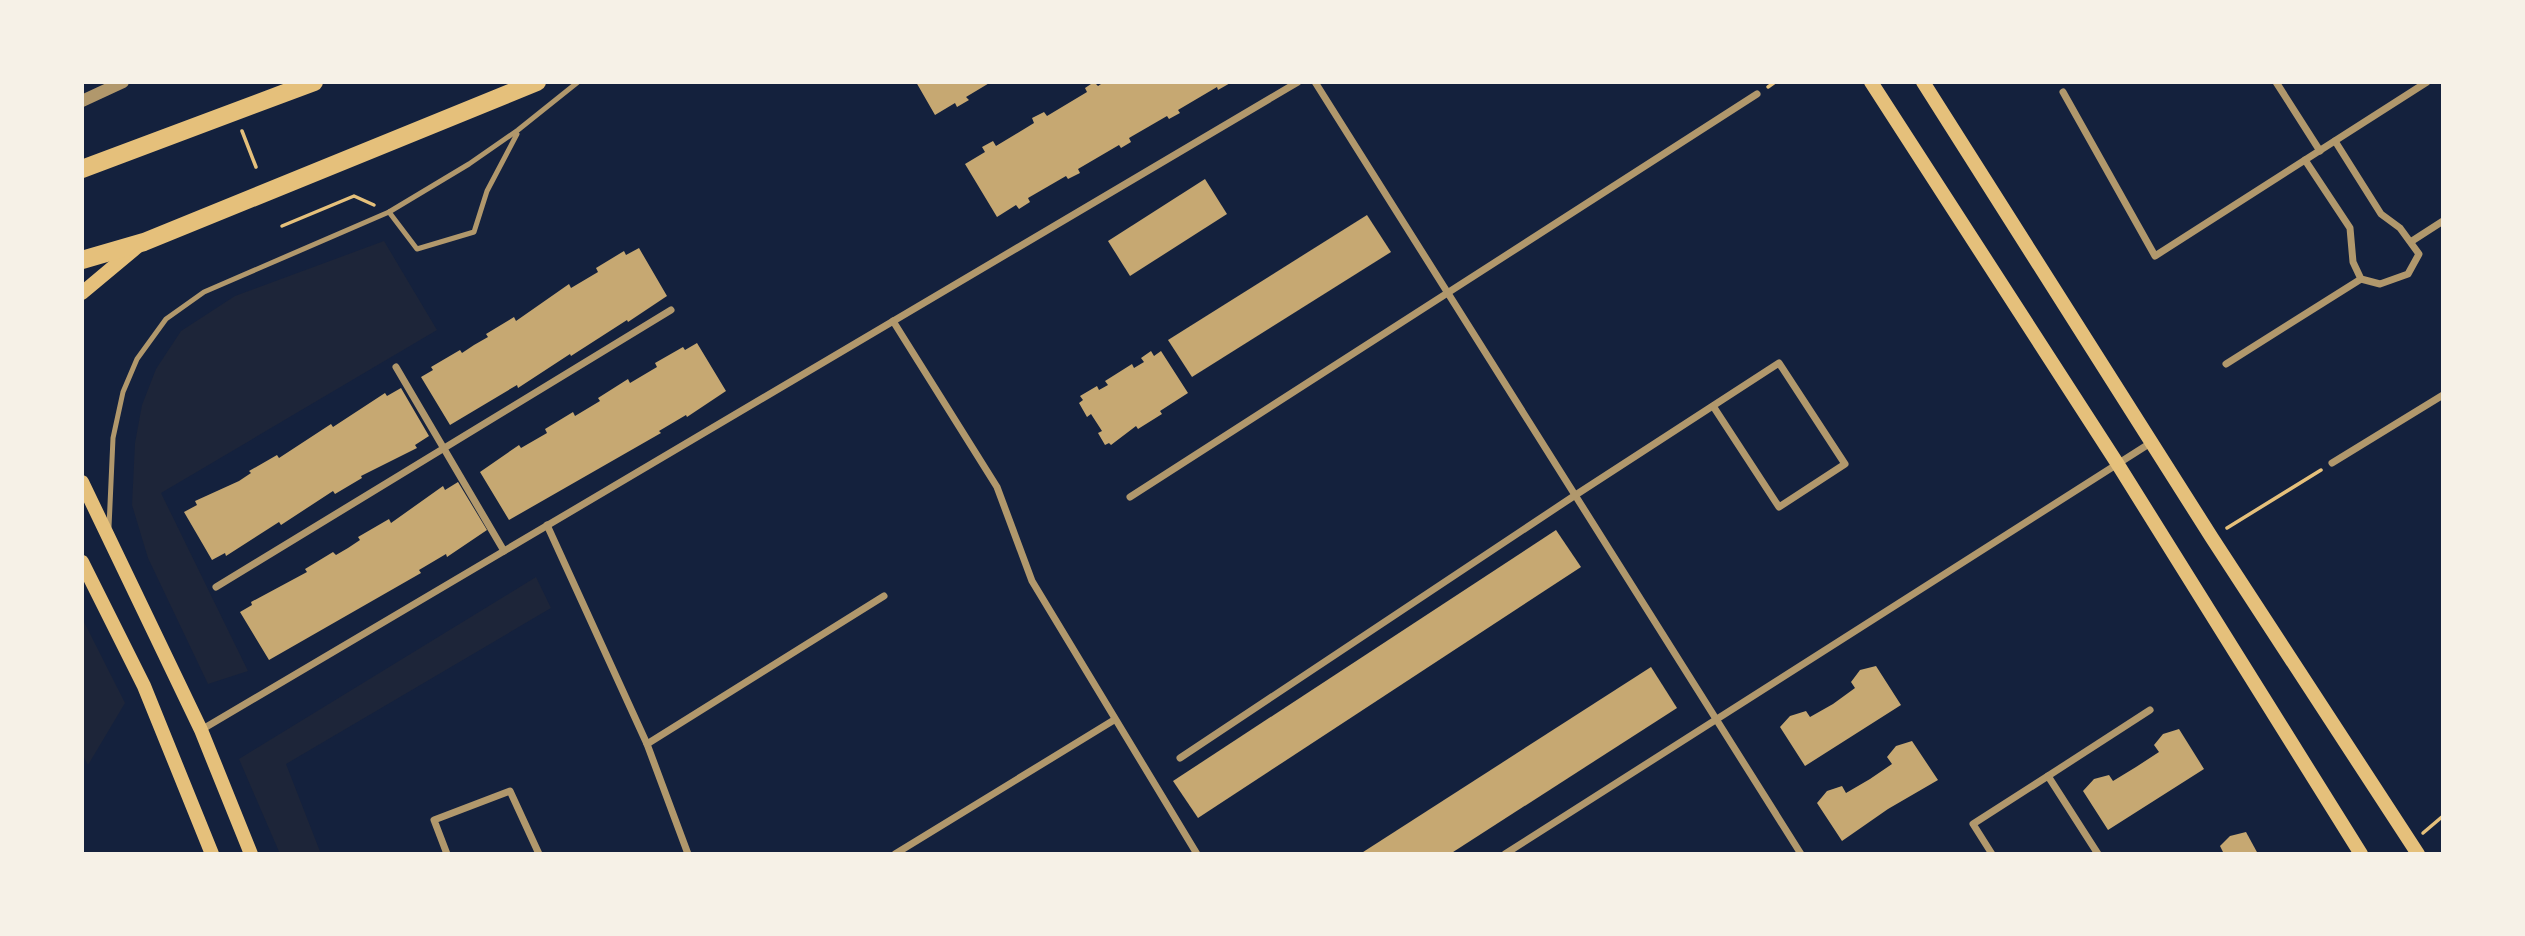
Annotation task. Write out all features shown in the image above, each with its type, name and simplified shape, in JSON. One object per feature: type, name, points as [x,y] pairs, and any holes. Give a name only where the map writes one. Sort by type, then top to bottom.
[{"type":"highway","points":[[82,169],[314,82]]},
{"type":"highway","points":[[82,260],[144,242],[537,82]]},
{"type":"main road","points":[[1871,82],[2117,463],[2361,854]]},
{"type":"main road","points":[[1923,82],[2212,538],[2415,849]]},
{"type":"main road","points":[[82,293],[144,242]]},
{"type":"main road","points":[[82,482],[201,730],[251,854]]},
{"type":"main road","points":[[82,562],[144,686],[212,854]]},
{"type":"street","points":[[82,102],[123,82]]},
{"type":"street","points":[[201,730],[1298,82]]},
{"type":"street","points":[[1315,82],[1801,854]]},
{"type":"street","points":[[2276,82],[2320,151]]},
{"type":"street","points":[[2063,92],[2155,257],[2427,82]]},
{"type":"street","points":[[1130,497],[1757,94]]},
{"type":"street","points":[[2226,364],[2361,279],[2380,284],[2409,274],[2419,254],[2412,241],[2381,214],[2334,141]]},
{"type":"street","points":[[2305,160],[2350,228],[2353,262],[2361,279]]},
{"type":"street","points":[[2412,241],[2443,221]]},
{"type":"street","points":[[216,587],[671,310]]},
{"type":"street","points":[[893,321],[997,487],[1032,581],[1197,854]]},
{"type":"street","points":[[1180,758],[1574,496],[1779,363],[1845,464],[1779,507],[1713,406]]},
{"type":"street","points":[[396,367],[504,551]]},
{"type":"street","points":[[2332,463],[2443,395]]},
{"type":"street","points":[[1505,854],[2153,442]]},
{"type":"street","points":[[547,525],[647,744],[688,854]]},
{"type":"street","points":[[647,744],[884,596]]},
{"type":"street","points":[[1992,854],[1973,824],[2150,710]]},
{"type":"street","points":[[895,854],[1114,720]]},
{"type":"street","points":[[2048,776],[2098,854]]},
{"type":"street","points":[[447,854],[433,820],[510,792],[539,854]]},
{"type":"lane","points":[[108,537],[113,438],[123,392],[138,359],[166,319],[204,292],[388,212],[470,164],[519,130],[578,82]]},
{"type":"lane","points":[[388,212],[417,249],[474,232],[487,191],[519,130]]},
{"type":"path","points":[[242,131],[256,167]]},
{"type":"path","points":[[282,226],[354,196]]},
{"type":"path","points":[[2212,538],[2332,463]]},
{"type":"path","points":[[2415,849],[2443,816]]},
{"type":"shaded area","points":[[384,241],[437,330],[161,493],[248,671],[208,684],[148,558],[132,505],[135,443],[142,405],[156,369],[181,331],[235,296]]},
{"type":"shaded area","points":[[536,577],[551,608],[286,764],[321,854],[280,854],[239,759]]},
{"type":"shaded area","points":[[82,618],[125,703],[88,765],[82,754]]},
{"type":"building","points":[[916,82],[991,82],[966,97],[969,100],[957,107],[955,103],[935,115]]},
{"type":"building","points":[[1094,82],[1098,86],[1104,82],[1232,82],[1218,90],[1217,87],[1178,110],[1180,113],[1169,119],[1167,116],[1129,138],[1131,142],[1121,148],[1119,145],[1078,169],[1080,173],[1068,179],[1066,176],[1028,198],[1030,202],[1019,209],[1016,205],[997,217],[965,164],[985,152],[982,147],[993,141],[996,146],[1034,123],[1032,118],[1044,112],[1047,116],[1087,92],[1085,88]]},
{"type":"building","points":[[1205,179],[1227,214],[1130,276],[1108,241]]},
{"type":"building","points":[[1367,215],[1391,252],[1192,377],[1168,340]]},
{"type":"building","points":[[639,248],[667,296],[518,388],[517,385],[450,425],[421,377],[433,370],[431,367],[460,350],[462,353],[514,317],[516,321],[569,284],[571,288],[598,272],[596,268],[624,251],[626,255]]},
{"type":"building","points":[[697,343],[726,391],[687,417],[686,415],[659,431],[661,433],[509,520],[480,472],[519,445],[521,448],[547,433],[545,429],[573,412],[575,416],[600,401],[598,398],[628,379],[630,383],[657,367],[655,363],[683,347],[685,350]]},
{"type":"building","points":[[1151,351],[1154,356],[1161,351],[1188,393],[1160,411],[1162,414],[1138,429],[1136,426],[1111,445],[1105,445],[1098,433],[1102,431],[1091,414],[1087,417],[1079,403],[1083,400],[1080,396],[1097,386],[1099,390],[1108,385],[1105,381],[1132,364],[1134,368],[1144,362],[1141,358]]},
{"type":"building","points":[[401,388],[429,436],[415,445],[417,448],[361,476],[362,478],[335,494],[333,491],[226,556],[225,553],[212,560],[184,512],[197,505],[195,501],[239,481],[251,473],[249,471],[277,455],[279,458],[385,393],[387,396]]},
{"type":"building","points":[[458,482],[487,530],[447,557],[446,554],[419,570],[421,573],[269,660],[240,612],[252,605],[251,602],[307,572],[305,569],[333,552],[336,555],[348,548],[360,540],[358,537],[389,519],[391,523],[443,486],[445,490]]},
{"type":"building","points":[[1556,530],[1581,567],[1198,818],[1173,781]]},
{"type":"building","points":[[1876,666],[1901,705],[1805,766],[1780,727],[1790,716],[1806,711],[1810,717],[1833,704],[1855,688],[1851,682],[1860,670]]},
{"type":"building","points":[[1651,667],[1677,708],[1450,854],[1360,854]]},
{"type":"building","points":[[2179,729],[2204,769],[2108,830],[2083,791],[2094,779],[2109,775],[2113,781],[2136,767],[2159,752],[2154,745],[2163,734]]},
{"type":"building","points":[[1912,741],[1938,780],[1888,809],[1842,841],[1817,803],[1827,791],[1842,786],[1846,793],[1870,779],[1892,764],[1887,757],[1896,746]]},
{"type":"building","points":[[2246,832],[2258,854],[2224,854],[2220,846],[2230,836]]}]
